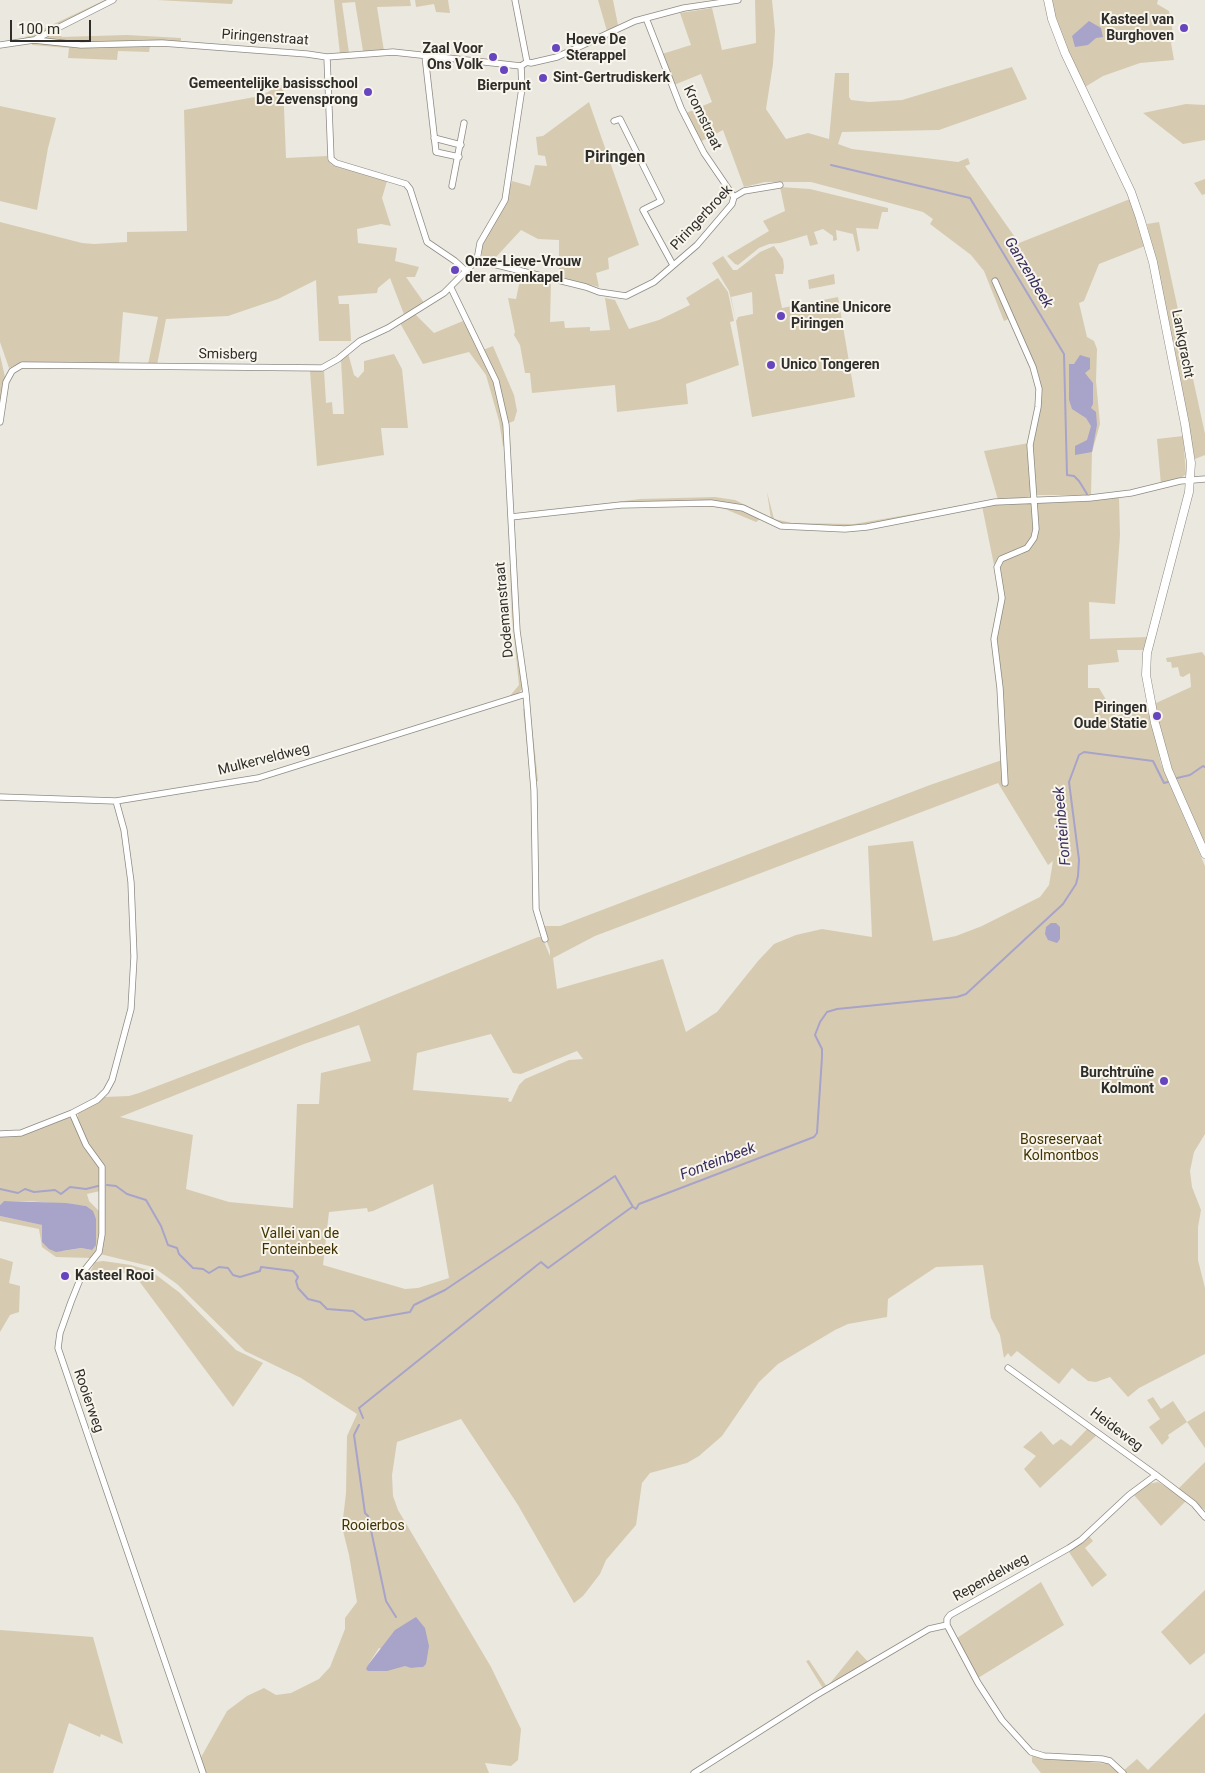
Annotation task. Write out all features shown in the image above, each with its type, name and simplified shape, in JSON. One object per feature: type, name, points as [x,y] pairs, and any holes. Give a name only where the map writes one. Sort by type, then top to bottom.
[{"type":"street","points":[[34,40],[113,0]]},
{"type":"street","points":[[515,0],[527,62]]},
{"type":"street","points":[[477,260],[480,243],[505,200],[522,88],[520,66],[527,62],[531,63],[557,57],[624,24],[684,8],[738,0]]},
{"type":"street","name":"Lankgracht","points":[[1048,0],[1052,19],[1065,53],[1131,192],[1147,240],[1185,424],[1191,480],[1187,504],[1147,653],[1146,675],[1152,708],[1168,770],[1205,854]]},
{"type":"street","name":"Kromstraat","points":[[646,18],[681,108],[704,153],[734,197]]},
{"type":"street","name":"Piringenstraat","points":[[0,45],[34,40],[81,44],[179,44],[327,57],[393,52],[520,66]]},
{"type":"street","points":[[425,56],[436,152],[459,158]]},
{"type":"street","points":[[327,57],[331,158],[336,163],[406,184],[410,189],[427,242],[466,271]]},
{"type":"street","points":[[614,121],[620,119],[661,201],[643,210],[674,265]]},
{"type":"street","points":[[452,186],[459,158],[464,123]]},
{"type":"street","points":[[434,138],[461,145]]},
{"type":"street","name":"Piringerbroek","points":[[477,260],[619,296],[632,294],[646,287],[701,241],[732,204],[734,197],[744,191],[780,185]]},
{"type":"street","name":"Smisberg","points":[[0,422],[6,382],[12,371],[22,365],[322,368],[338,359],[360,341],[388,328],[451,288],[477,260]]},
{"type":"street","points":[[995,280],[1038,378],[1038,408],[1030,445],[1036,529],[1034,538],[1026,548],[1001,559],[997,567],[1002,598],[994,639],[1000,688],[1005,783]]},
{"type":"street","name":"Dodemanstraat","points":[[451,288],[496,381],[507,439],[517,631],[526,694],[534,790],[536,909],[545,939]]},
{"type":"street","points":[[511,517],[621,505],[711,503],[743,508],[780,526],[845,529],[867,527],[995,502],[1090,498],[1131,493],[1191,480],[1205,479]]},
{"type":"street","name":"Mulkerveldweg","points":[[0,797],[116,801],[258,778],[526,694]]},
{"type":"street","points":[[0,1134],[21,1133],[72,1113],[97,1100],[106,1091],[112,1080],[131,1009],[134,957],[132,882],[124,830],[116,801]]},
{"type":"street","name":"Rooierweg","points":[[72,1113],[86,1145],[102,1168],[102,1234],[99,1252],[83,1272],[71,1302],[60,1332],[58,1348],[203,1773]]},
{"type":"street","name":"Heideweg","points":[[1008,1368],[1194,1504],[1205,1517]]},
{"type":"street","name":"Rependelweg","points":[[947,1625],[950,1615],[1060,1554],[1081,1540],[1129,1494],[1156,1476]]},
{"type":"street","points":[[694,1773],[816,1696],[930,1629],[947,1625],[978,1683],[1002,1720],[1031,1752],[1044,1756],[1102,1759],[1110,1761],[1123,1773]]},
{"type":"green space","points":[[105,0],[110,0],[56,27],[62,37],[127,35],[181,38],[181,42],[151,40],[149,52],[118,51],[117,60],[68,58],[69,48],[32,45],[32,38],[24,38]]},
{"type":"green space","points":[[157,0],[233,0],[232,4]]},
{"type":"green space","points":[[334,0],[410,0],[411,6],[377,7],[384,51],[363,51],[355,2],[342,3],[349,53],[340,54]]},
{"type":"green space","points":[[415,0],[448,0],[450,13],[436,12],[434,4],[416,7]]},
{"type":"green space","points":[[598,0],[613,0],[618,25],[607,31]]},
{"type":"green space","points":[[755,0],[772,0],[775,31],[773,64],[766,109],[786,139],[808,133],[829,139],[835,73],[849,73],[849,97],[851,100],[869,102],[902,100],[1012,67],[1027,99],[939,130],[842,132],[838,144],[852,149],[958,162],[968,158],[970,164],[965,166],[1019,243],[1130,199],[1145,246],[1099,264],[1084,301],[1079,303],[1087,337],[1094,341],[1097,349],[1096,381],[1100,424],[1092,452],[1091,495],[1036,495],[1032,450],[1040,382],[1038,373],[1013,317],[1004,321],[984,271],[971,255],[930,224],[933,219],[923,212],[811,182],[765,182],[744,187],[723,130],[700,142],[686,113],[712,102],[701,74],[674,85],[662,54],[691,45],[680,13],[712,8],[722,50],[756,43]]},
{"type":"green space","points":[[1051,0],[1158,0],[1157,4],[1169,11],[1174,39],[1171,43],[1174,60],[1140,63],[1103,76],[1085,87],[1068,53],[1055,19]]},
{"type":"green space","points":[[283,84],[286,158],[327,156],[327,160],[332,165],[387,181],[382,198],[391,226],[381,224],[357,229],[358,243],[397,248],[395,261],[419,267],[415,277],[406,277],[425,304],[405,317],[390,278],[378,288],[377,293],[338,296],[339,304],[349,304],[351,341],[319,341],[316,280],[278,299],[228,316],[166,319],[157,365],[148,364],[158,317],[123,312],[119,364],[21,363],[9,368],[0,342],[0,222],[82,243],[94,244],[127,242],[127,232],[187,231],[184,110],[260,96]]},
{"type":"green space","points":[[589,102],[639,245],[608,258],[609,269],[596,273],[599,287],[559,277],[559,240],[538,239],[521,230],[496,257],[494,264],[483,260],[481,249],[484,239],[504,208],[512,181],[530,186],[535,165],[547,166],[545,156],[538,155],[536,137],[543,136]]},
{"type":"green space","points":[[1186,104],[1205,105],[1205,140],[1183,144],[1143,113]]},
{"type":"green space","points":[[0,106],[56,118],[48,148],[37,210],[0,201]]},
{"type":"green space","points":[[1205,179],[1205,194],[1202,195],[1194,183]]},
{"type":"green space","points":[[780,187],[810,189],[888,208],[888,212],[882,212],[878,229],[856,228],[860,250],[857,252],[853,234],[836,230],[837,240],[833,241],[833,236],[823,229],[814,232],[818,244],[810,246],[807,235],[780,243],[769,244],[759,248],[738,265],[735,264],[727,256],[769,231],[763,221],[785,211]]},
{"type":"green space","points":[[1159,222],[1205,434],[1205,455],[1195,459],[1147,224]]},
{"type":"green space","points":[[774,246],[783,259],[783,274],[775,274],[782,308],[838,297],[855,397],[752,417],[729,291],[712,263],[723,256],[733,270],[737,270],[760,252]],"holes":[[[752,292],[753,314],[738,317],[736,321],[731,297]]]},
{"type":"green space","points":[[834,274],[835,284],[809,289],[808,280]]},
{"type":"green space","points":[[521,275],[551,281],[550,322],[564,321],[565,328],[590,327],[590,331],[610,330],[605,298],[615,300],[629,329],[659,320],[690,305],[686,298],[718,278],[728,292],[734,321],[730,322],[739,365],[686,384],[688,404],[617,412],[615,385],[532,393],[530,373],[525,373],[520,345],[514,335],[508,298],[516,299]]},
{"type":"green space","points":[[415,314],[434,333],[463,321],[479,348],[483,350],[493,346],[514,395],[517,411],[514,421],[504,425],[506,446],[503,446],[499,421],[486,375],[469,352],[423,364],[400,323]]},
{"type":"green space","points":[[348,353],[354,375],[358,378],[364,371],[364,361],[394,354],[402,369],[408,428],[381,428],[384,455],[317,466],[310,371],[324,370],[326,403],[332,402],[333,414],[344,414],[341,360]]},
{"type":"green space","points":[[0,355],[5,377],[0,406]]},
{"type":"green space","points":[[1183,436],[1186,474],[1180,479],[1161,485],[1157,439]]},
{"type":"green space","points":[[1029,443],[1031,497],[998,500],[984,451]]},
{"type":"green space","points":[[767,492],[774,519],[792,523],[854,524],[982,502],[881,523],[836,527],[788,527],[771,519]]},
{"type":"green space","points":[[715,497],[735,500],[766,515],[756,522],[725,509],[707,506],[676,507],[676,501],[650,501],[570,510],[569,508],[640,499]]},
{"type":"green space","points":[[1119,497],[1120,535],[1115,604],[1089,602],[1090,639],[1149,637],[1145,650],[1117,650],[1119,662],[1088,665],[1088,688],[1099,688],[1116,716],[1148,704],[1161,764],[1205,866],[1205,1134],[1194,1152],[1190,1171],[1192,1187],[1201,1210],[1198,1227],[1198,1260],[1205,1288],[1205,1354],[1139,1388],[1128,1397],[1110,1377],[1096,1382],[1088,1381],[1072,1368],[1059,1384],[1017,1351],[1011,1357],[1008,1353],[1004,1358],[1000,1335],[991,1318],[983,1265],[936,1267],[888,1299],[887,1317],[848,1324],[778,1364],[759,1382],[722,1436],[699,1456],[687,1463],[650,1473],[642,1483],[636,1525],[606,1560],[600,1574],[583,1596],[574,1603],[518,1505],[461,1419],[397,1442],[392,1475],[393,1496],[398,1510],[491,1667],[521,1729],[518,1760],[511,1766],[485,1763],[489,1773],[205,1773],[200,1759],[227,1711],[247,1696],[264,1688],[276,1695],[291,1693],[319,1679],[330,1667],[345,1629],[345,1618],[357,1602],[342,1527],[346,1493],[347,1436],[357,1414],[301,1378],[245,1351],[177,1284],[153,1267],[100,1254],[104,1168],[88,1143],[78,1119],[78,1112],[104,1097],[129,1096],[139,1093],[347,1014],[538,937],[542,937],[550,956],[550,950],[541,926],[560,926],[930,785],[1002,760],[1005,756],[1001,671],[995,632],[1002,610],[998,566],[1003,560],[1022,554],[1032,545],[1036,503],[1091,501]],"holes":[[[998,783],[1048,865],[1053,861],[1049,885],[1040,897],[982,926],[956,936],[933,941],[913,841],[868,846],[872,937],[822,929],[796,935],[774,944],[717,1012],[686,1032],[663,959],[557,989],[553,958],[595,936]],[[359,1025],[371,1061],[321,1073],[319,1104],[297,1104],[293,1208],[229,1202],[186,1189],[193,1135],[120,1117],[304,1044]],[[491,1034],[513,1073],[521,1074],[577,1051],[583,1059],[569,1060],[525,1079],[519,1085],[511,1102],[508,1101],[509,1098],[413,1090],[417,1053]],[[433,1184],[449,1278],[418,1288],[405,1289],[323,1265],[329,1212],[367,1208],[368,1212]],[[379,1648],[423,1667],[411,1668],[408,1666],[368,1665]]]},
{"type":"green space","points":[[1031,502],[1033,507],[1033,534],[1027,545],[998,559],[994,565],[982,506]]},
{"type":"green space","points":[[512,569],[524,687],[518,694],[509,697],[519,685],[512,617],[510,570]]},
{"type":"green space","points":[[1202,652],[1205,656],[1205,844],[1172,769],[1154,704],[1191,687],[1190,673],[1183,677],[1180,676],[1178,667],[1172,668],[1171,662],[1167,662],[1166,658]]},
{"type":"green space","points":[[530,707],[538,781],[532,781],[532,795],[523,709]]},
{"type":"green space","points":[[67,1117],[72,1119],[100,1166],[100,1191],[87,1194],[89,1201],[101,1213],[98,1250],[92,1258],[56,1257],[42,1247],[39,1229],[0,1221],[0,1216],[43,1225],[63,1251],[81,1248],[92,1250],[86,1206],[29,1201],[4,1201],[0,1205],[0,1135],[19,1135]]},
{"type":"green space","points":[[0,1258],[13,1262],[9,1283],[20,1286],[19,1312],[10,1315],[0,1332]]},
{"type":"green space","points":[[103,1261],[131,1265],[151,1271],[180,1293],[236,1350],[263,1363],[233,1407],[136,1277],[115,1270],[90,1272],[95,1262]]},
{"type":"green space","points":[[1153,1397],[1161,1409],[1173,1401],[1187,1422],[1168,1435],[1169,1438],[1162,1445],[1149,1427],[1160,1419],[1147,1400]]},
{"type":"green space","points":[[1205,1411],[1205,1448],[1187,1422]]},
{"type":"green space","points":[[1088,1428],[1097,1435],[1040,1488],[1024,1469],[1036,1456],[1023,1447],[1041,1431],[1053,1445],[1061,1439],[1071,1446]]},
{"type":"green space","points":[[1205,1462],[1205,1510],[1178,1489]]},
{"type":"green space","points":[[1158,1482],[1187,1500],[1161,1526],[1134,1495],[1148,1484]]},
{"type":"green space","points":[[1089,1536],[1093,1541],[1085,1548],[1107,1575],[1092,1587],[1069,1552]]},
{"type":"green space","points":[[1041,1582],[1064,1625],[978,1678],[957,1638]]},
{"type":"green space","points":[[1205,1590],[1205,1653],[1190,1665],[1161,1632]]},
{"type":"green space","points":[[0,1630],[93,1637],[123,1744],[101,1734],[100,1737],[69,1723],[53,1773],[0,1773]]},
{"type":"green space","points":[[857,1650],[870,1664],[824,1690],[806,1661],[809,1660],[827,1687]]},
{"type":"green space","points":[[1205,1713],[1205,1773],[1124,1773],[1123,1771],[1137,1759],[1148,1770]]},
{"type":"green space","points":[[1032,1756],[1108,1764],[1119,1773],[1041,1773],[1032,1762]]},
{"type":"shaded area","points":[[1089,21],[1101,28],[1103,37],[1096,38],[1088,45],[1075,47],[1072,36]]},
{"type":"shaded area","points":[[1080,355],[1090,358],[1090,369],[1085,373],[1093,383],[1093,404],[1091,408],[1096,412],[1097,425],[1092,452],[1075,455],[1075,446],[1087,440],[1091,426],[1086,418],[1072,409],[1069,400],[1069,364],[1074,364]]},
{"type":"shaded area","points":[[1051,923],[1056,923],[1060,927],[1060,939],[1057,943],[1048,940],[1045,934],[1046,927]]},
{"type":"shaded area","points":[[4,1201],[66,1203],[86,1206],[93,1211],[96,1219],[96,1245],[92,1250],[81,1248],[56,1252],[49,1249],[42,1242],[42,1225],[0,1216],[0,1205]]},
{"type":"shaded area","points":[[416,1617],[425,1628],[429,1646],[426,1664],[423,1667],[411,1668],[405,1666],[387,1671],[368,1671],[366,1669],[368,1665],[395,1630]]},
{"type":"waterway","name":"Ganzenbeek","points":[[831,165],[970,198],[1064,354],[1067,475],[1074,476],[1087,494]]},
{"type":"waterway","name":"Fonteinbeek","points":[[107,1185],[116,1186],[127,1194],[146,1200],[161,1226],[168,1245],[177,1248],[179,1254],[193,1268],[203,1269],[209,1273],[219,1267],[228,1268],[233,1275],[240,1277],[260,1271],[261,1267],[293,1271],[298,1277],[296,1281],[298,1288],[308,1299],[320,1302],[327,1309],[353,1311],[365,1320],[410,1312],[414,1305],[445,1290],[615,1176],[636,1209],[639,1204],[814,1137],[817,1133],[822,1057],[822,1049],[815,1035],[820,1022],[827,1012],[837,1009],[957,997],[966,994],[1063,904],[1076,884],[1078,876],[1079,860],[1069,782],[1079,755],[1084,752],[1153,761],[1164,783],[1168,782]]},
{"type":"waterway","name":"Fonteinbeek","points":[[1177,778],[1190,775],[1203,766],[1205,767]]},
{"type":"waterway","name":"Fonteinbeek","points":[[0,1189],[18,1193],[25,1189],[34,1192],[55,1190],[61,1194],[70,1187],[86,1189],[98,1186]]},
{"type":"waterway","points":[[363,1418],[359,1408],[541,1262],[548,1268],[632,1207]]},
{"type":"waterway","points":[[359,1425],[354,1435],[365,1513],[368,1516],[386,1601],[396,1617]]},
{"type":"place","name":"Kasteel van Burghoven","points":[[1184,28]]},
{"type":"place","name":"Hoeve De Sterappel","points":[[556,48]]},
{"type":"place","name":"Zaal Voor Ons Volk","points":[[493,57]]},
{"type":"place","name":"Bierpunt","points":[[504,70]]},
{"type":"place","name":"Sint-Gertrudiskerk","points":[[543,78]]},
{"type":"place","name":"Gemeentelijke basisschool De Zevensprong","points":[[368,92]]},
{"type":"place","name":"Onze-Lieve-Vrouw der armenkapel","points":[[455,270]]},
{"type":"place","name":"Kantine Unicore Piringen","points":[[781,316]]},
{"type":"place","name":"Unico Tongeren","points":[[771,365]]},
{"type":"place","name":"Piringen Oude Statie","points":[[1157,716]]},
{"type":"place","name":"Burchtruïne Kolmont","points":[[1164,1081]]},
{"type":"place","name":"Kasteel Rooi","points":[[65,1276]]},
{"type":"district","name":"Piringen","points":[[615,158]]},
{"type":"park label","name":"Bosreservaat Kolmontbos","points":[[1061,1148]]},
{"type":"park label","name":"Vallei van de Fonteinbeek","points":[[300,1242]]},
{"type":"park label","name":"Rooierbos","points":[[373,1526]]}]
